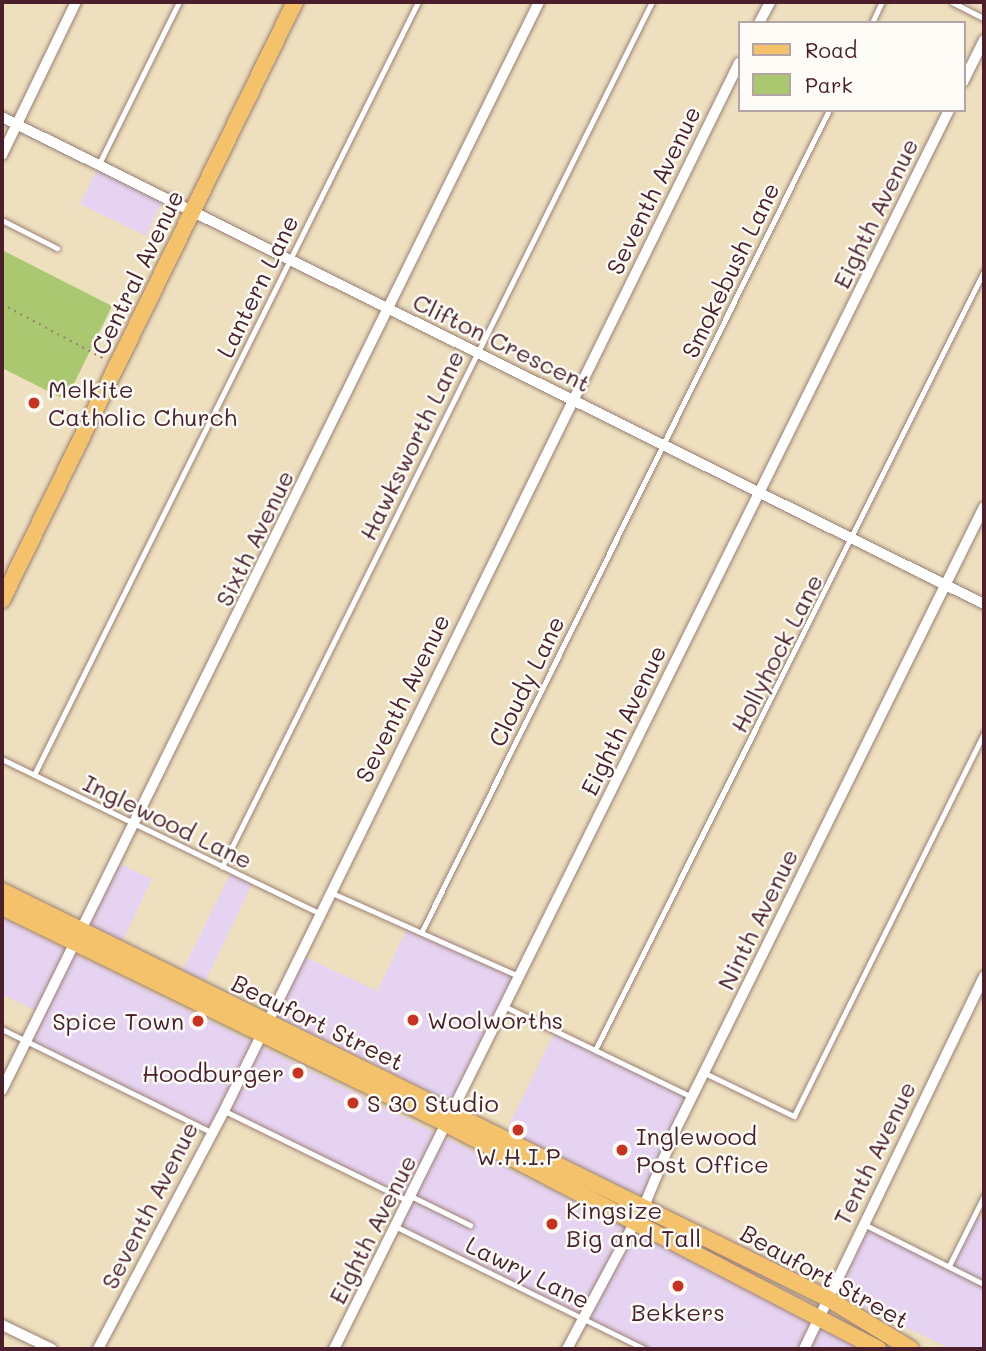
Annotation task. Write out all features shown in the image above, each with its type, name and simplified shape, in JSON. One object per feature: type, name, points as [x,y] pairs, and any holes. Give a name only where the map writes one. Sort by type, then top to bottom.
[{"type":"main road","name":"Central Avenue","points":[[2,600],[295,2]]},
{"type":"main road","name":"Beaufort Street","points":[[2,891],[78,937],[451,1120],[638,1216],[878,1349]]},
{"type":"main road","name":"Beaufort Street","points":[[2,907],[78,937]]},
{"type":"main road","name":"Beaufort Street","points":[[638,1216],[827,1298],[911,1349]]},
{"type":"street","points":[[2,155],[76,2]]},
{"type":"street","name":"Sixth Avenue","points":[[2,1090],[136,826],[539,2]]},
{"type":"street","points":[[760,21],[770,2]]},
{"type":"street","points":[[965,78],[984,40]]},
{"type":"street","name":"Seventh Avenue","points":[[98,1349],[209,1131],[224,1111],[329,892],[738,65]]},
{"type":"street","name":"Eighth Avenue","points":[[334,1349],[451,1120],[504,1006],[948,112]]},
{"type":"street","name":"Clifton Crescent","points":[[2,117],[984,604]]},
{"type":"street","name":"Ninth Avenue","points":[[567,1349],[638,1216],[691,1097],[984,507]]},
{"type":"street","name":"Tenth Avenue","points":[[804,1349],[984,976]]},
{"type":"street","points":[[2,1325],[52,1349]]},
{"type":"lane","points":[[99,166],[179,2]]},
{"type":"lane","name":"Lantern Lane","points":[[34,775],[418,2]]},
{"type":"lane","name":"Hawksworth Lane","points":[[222,867],[652,2]]},
{"type":"lane","points":[[873,21],[882,2]]},
{"type":"lane","points":[[952,2],[984,18]]},
{"type":"lane","name":"Smokebush Lane","points":[[663,445],[828,112]]},
{"type":"lane","points":[[2,220],[57,248]]},
{"type":"lane","name":"Hollyhock Lane","points":[[595,1050],[853,540],[984,271]]},
{"type":"lane","name":"Cloudy Lane","points":[[421,933],[663,445]]},
{"type":"lane","points":[[704,1073],[794,1116],[984,733]]},
{"type":"lane","name":"Inglewood Lane","points":[[2,759],[319,913]]},
{"type":"lane","points":[[329,892],[519,976]]},
{"type":"lane","points":[[504,1006],[691,1097]]},
{"type":"lane","points":[[2,1029],[209,1131]]},
{"type":"lane","points":[[224,1111],[470,1225]]},
{"type":"lane","points":[[949,1266],[984,1196]]},
{"type":"lane","points":[[863,1223],[984,1284]]},
{"type":"lane","name":"Lawry Lane","points":[[395,1226],[645,1349]]},
{"type":"path","points":[[2,304],[116,366]]},
{"type":"shaded area","points":[[99,165],[164,197],[146,236],[80,204]]},
{"type":"shaded area","points":[[118,863],[152,879],[123,940],[84,924]]},
{"type":"shaded area","points":[[231,872],[253,882],[206,980],[183,970]]},
{"type":"shaded area","points":[[2,918],[867,1349],[645,1349],[395,1226],[407,1201],[224,1111],[209,1131],[27,1041],[41,1014],[2,994]]},
{"type":"shaded area","points":[[407,929],[439,936],[519,976],[458,1105],[271,1014],[299,954],[377,991]]},
{"type":"shaded area","points":[[555,1031],[691,1097],[647,1199],[506,1131]]},
{"type":"shaded area","points":[[975,1215],[984,1220],[984,1349],[951,1349],[830,1291],[863,1223],[949,1266]]},
{"type":"green space","points":[[2,250],[112,306],[66,400],[2,368]]},
{"type":"place","name":"Melkite Catholic Church","points":[[34,403]]},
{"type":"place","name":"Woolworths","points":[[413,1020]]},
{"type":"place","name":"Spice Town","points":[[198,1021]]},
{"type":"place","name":"Hoodburger","points":[[298,1073]]},
{"type":"place","name":"S 30 Studio","points":[[353,1103]]},
{"type":"place","name":"W.H.I.P","points":[[518,1130]]},
{"type":"place","name":"Inglewood Post Office","points":[[622,1150]]},
{"type":"place","name":"Kingsize Big and Tall","points":[[552,1224]]},
{"type":"place","name":"Bekkers","points":[[678,1286]]}]
